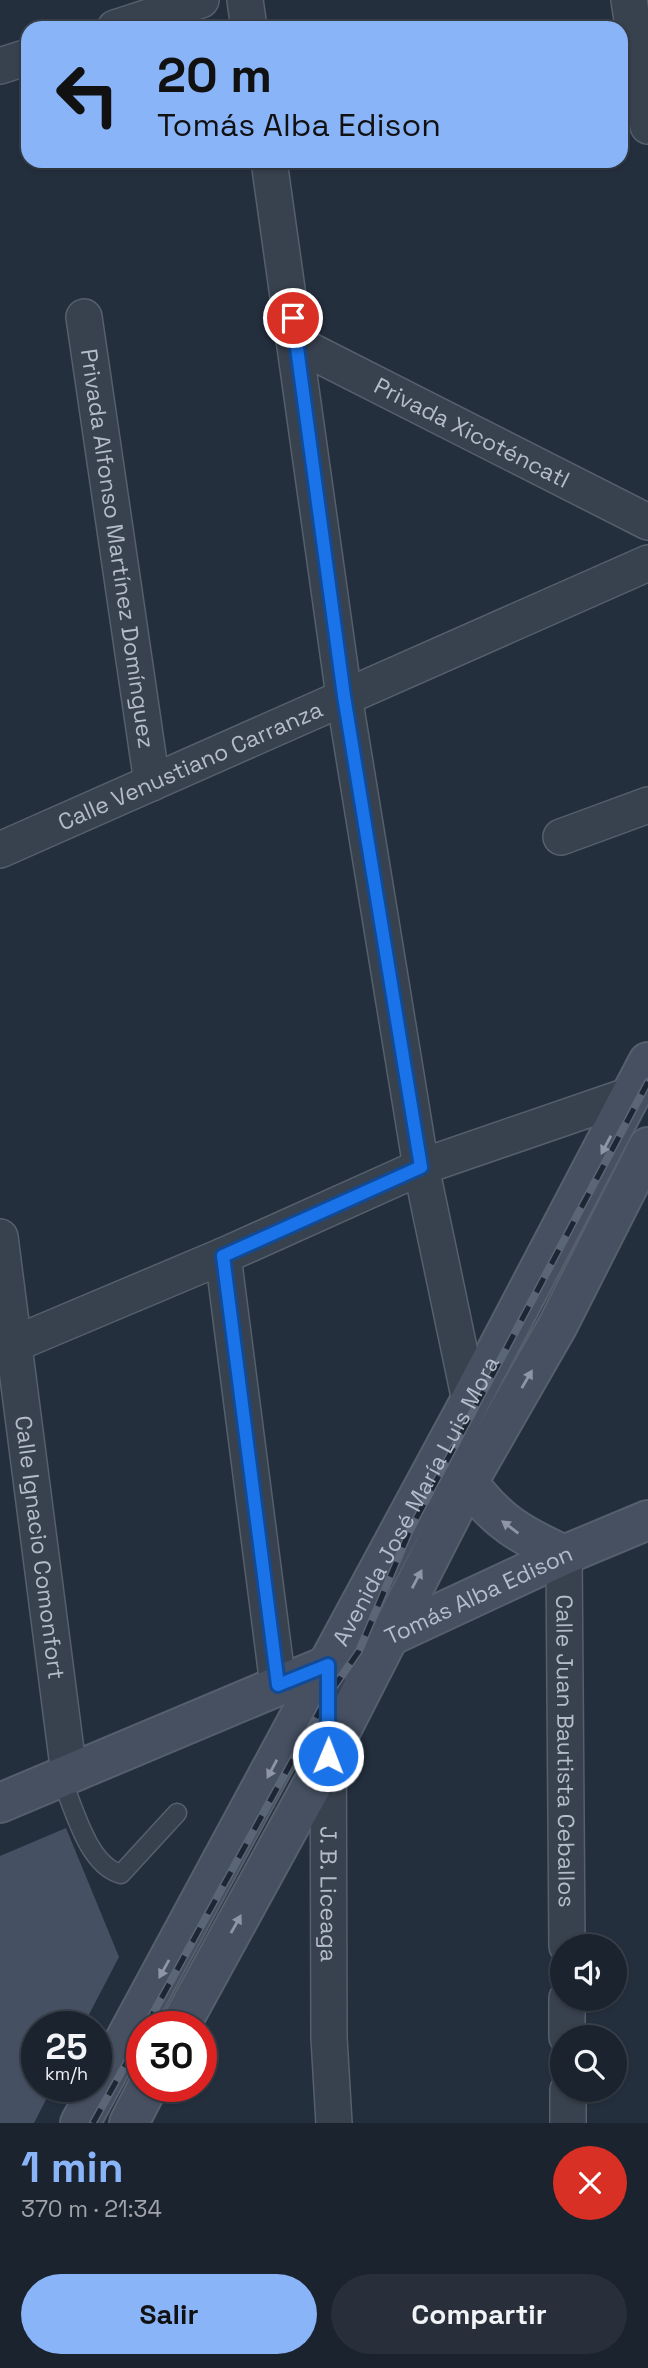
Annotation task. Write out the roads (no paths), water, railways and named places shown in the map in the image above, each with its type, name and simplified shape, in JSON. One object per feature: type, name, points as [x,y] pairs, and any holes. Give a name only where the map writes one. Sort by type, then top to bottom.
[{"type":"street","points":[[137,21],[201,0]]},
{"type":"street","points":[[245,0],[248,21]]},
{"type":"street","points":[[629,0],[648,126]]},
{"type":"street","points":[[0,66],[21,59]]},
{"type":"street","points":[[270,168],[297,344],[344,696],[421,1167],[470,1401]]},
{"type":"street","name":"Privada Alfonso Martínez Domínguez","points":[[84,317],[152,783]]},
{"type":"street","name":"Privada Xicoténcatl","points":[[297,344],[648,522]]},
{"type":"street","name":"Calle Venustiano Carranza","points":[[0,850],[648,563]]},
{"type":"street","points":[[561,836],[648,805]]},
{"type":"street","points":[[7,1347],[223,1256],[421,1167],[640,1078]]},
{"type":"street","name":"Avenida José María Luis Mora","points":[[80,2123],[470,1401],[640,1078]]},
{"type":"street","name":"Avenida José María Luis Mora","points":[[188,2011],[328,1756],[468,1482],[558,1325],[648,1147]]},
{"type":"street","name":"Calle Ignacio Comonfort","points":[[0,1237],[7,1347],[65,1776]]},
{"type":"street","points":[[223,1256],[278,1685]]},
{"type":"street","points":[[468,1482],[488,1509],[515,1532],[564,1555]]},
{"type":"street","name":"Tomás Alba Edison","points":[[0,1803],[328,1665],[564,1555],[648,1520]]},
{"type":"street","name":"Calle Juan Bautista Ceballos","points":[[564,1555],[567,1934]]},
{"type":"street","name":"J. B. Liceaga","points":[[328,1665],[329,2038],[334,2123]]},
{"type":"street","points":[[129,2123],[140,2102]]},
{"type":"street","points":[[568,2102],[568,2123]]},
{"type":"lane","points":[[65,1776],[91,1848],[107,1870],[121,1874],[177,1813]]},
{"type":"railway","points":[[154,2011],[329,1694],[359,1651],[410,1530],[648,1082]]},
{"type":"railway","points":[[93,2123],[126,2064]]}]
